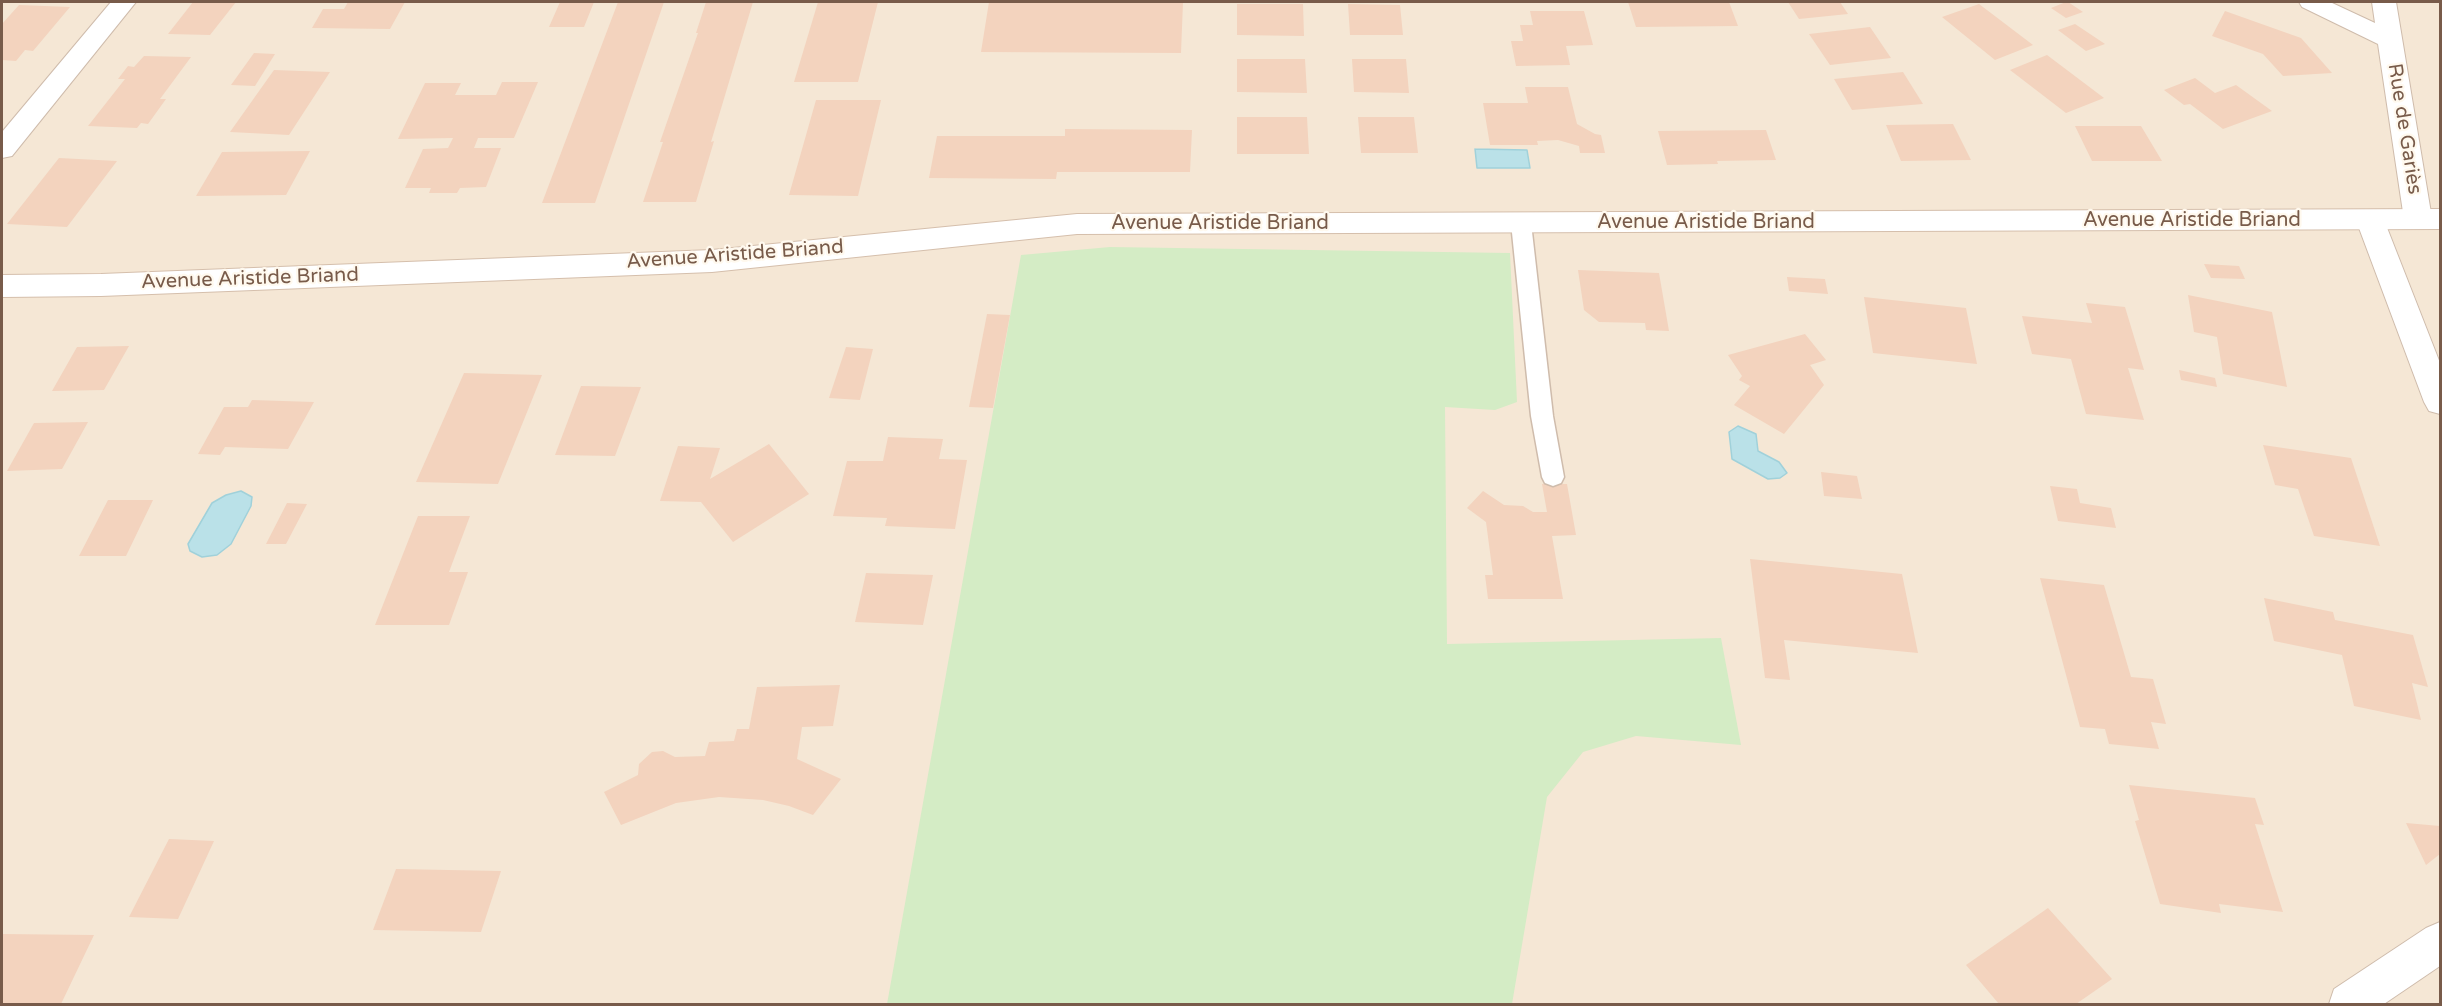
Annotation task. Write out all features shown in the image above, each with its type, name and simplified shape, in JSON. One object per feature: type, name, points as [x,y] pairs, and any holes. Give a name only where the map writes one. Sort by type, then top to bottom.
[{"type":"street","points":[[2,149],[124,2]]},
{"type":"street","name":"Rue de Gariès","points":[[2310,2],[2390,40]]},
{"type":"street","name":"Rue de Gariès","points":[[2384,2],[2390,40],[2429,219]]},
{"type":"street","name":"Avenue Aristide Briand","points":[[2,286],[101,285],[712,261],[1077,224],[2429,219]]},
{"type":"street","points":[[2370,220],[2434,368],[2440,402]]},
{"type":"street","points":[[2349,1005],[2440,942]]},
{"type":"lane","points":[[1521,223],[1542,416],[1553,477]]},
{"type":"shaded area","points":[[2,2],[2440,2],[2440,1004],[2,1004]]},
{"type":"green space","points":[[1110,247],[1510,253],[1517,402],[1495,410],[1445,407],[1447,644],[1721,638],[1741,745],[1636,736],[1583,752],[1547,797],[1512,1004],[887,1004],[1021,255]]},
{"type":"water","points":[[1475,149],[1527,150],[1530,168],[1477,168]]},
{"type":"water","points":[[1738,426],[1756,434],[1758,451],[1779,462],[1787,473],[1780,478],[1768,479],[1732,459],[1729,432]]},
{"type":"water","points":[[241,491],[252,497],[251,506],[231,544],[217,555],[202,557],[190,551],[188,544],[212,503],[226,495]]},
{"type":"building","points":[[193,2],[236,2],[210,35],[168,34]]},
{"type":"building","points":[[348,2],[405,2],[390,29],[312,28],[323,9],[344,9]]},
{"type":"building","points":[[560,2],[594,2],[584,27],[549,27]]},
{"type":"building","points":[[618,2],[664,2],[595,203],[542,203]]},
{"type":"building","points":[[706,2],[753,2],[711,142],[714,141],[696,202],[643,202],[663,142],[660,142],[698,33],[696,33]]},
{"type":"building","points":[[818,2],[878,2],[858,82],[794,82]]},
{"type":"building","points":[[989,2],[1183,2],[1181,53],[981,52]]},
{"type":"building","points":[[1628,2],[1729,2],[1738,26],[1636,27]]},
{"type":"building","points":[[1788,2],[1840,2],[1848,14],[1799,19]]},
{"type":"building","points":[[2066,2],[2083,12],[2066,18],[2051,8]]},
{"type":"building","points":[[1237,4],[1303,4],[1304,36],[1237,35]]},
{"type":"building","points":[[1348,4],[1400,5],[1403,35],[1350,35]]},
{"type":"building","points":[[1979,4],[2033,45],[1995,60],[1942,17]]},
{"type":"building","points":[[19,5],[70,7],[33,51],[25,50],[16,61],[2,60],[2,24]]},
{"type":"building","points":[[1530,11],[1584,11],[1593,45],[1566,46],[1570,65],[1516,66],[1511,41],[1523,41],[1520,25],[1533,25]]},
{"type":"building","points":[[2225,11],[2301,38],[2332,73],[2283,76],[2263,54],[2212,36]]},
{"type":"building","points":[[2075,24],[2105,44],[2086,51],[2058,30]]},
{"type":"building","points":[[1870,27],[1891,58],[1830,65],[1809,34]]},
{"type":"building","points":[[254,53],[275,54],[255,86],[231,85]]},
{"type":"building","points":[[2047,55],[2104,98],[2066,113],[2010,70]]},
{"type":"building","points":[[144,56],[191,57],[160,99],[166,99],[148,124],[141,123],[137,128],[88,126],[125,79],[118,79],[128,66],[134,67]]},
{"type":"building","points":[[1237,59],[1305,59],[1307,93],[1237,92]]},
{"type":"building","points":[[1352,59],[1406,59],[1409,93],[1354,92]]},
{"type":"building","points":[[274,70],[330,72],[289,135],[230,132]]},
{"type":"building","points":[[1903,72],[1923,104],[1852,110],[1834,79]]},
{"type":"building","points":[[2195,78],[2215,93],[2236,85],[2272,111],[2223,129],[2190,104],[2184,105],[2164,90]]},
{"type":"building","points":[[502,82],[538,82],[514,138],[478,138],[474,148],[501,148],[486,187],[460,188],[457,193],[429,193],[431,188],[405,188],[423,149],[448,148],[453,138],[398,139],[425,83],[461,83],[455,95],[496,95]]},
{"type":"building","points":[[1525,87],[1568,87],[1577,124],[1601,135],[1605,153],[1580,153],[1579,146],[1558,140],[1537,141],[1538,145],[1490,145],[1483,103],[1528,103]]},
{"type":"building","points":[[816,100],[881,100],[858,196],[789,195]]},
{"type":"building","points":[[1237,117],[1307,117],[1309,154],[1237,154]]},
{"type":"building","points":[[1358,117],[1414,117],[1418,153],[1361,153]]},
{"type":"building","points":[[1953,124],[1971,160],[1901,161],[1886,125]]},
{"type":"building","points":[[2075,126],[2141,126],[2162,161],[2092,161]]},
{"type":"building","points":[[1065,129],[1192,130],[1190,172],[1057,172],[1056,179],[929,178],[937,136],[1065,136]]},
{"type":"building","points":[[1766,130],[1776,160],[1667,165],[1658,131]]},
{"type":"building","points":[[310,151],[286,195],[196,196],[222,152]]},
{"type":"building","points":[[59,158],[117,161],[67,227],[7,224]]},
{"type":"building","points":[[2204,264],[2239,266],[2245,279],[2211,278]]},
{"type":"building","points":[[1578,270],[1659,273],[1669,331],[1646,330],[1645,323],[1599,322],[1584,310]]},
{"type":"building","points":[[1787,277],[1825,279],[1828,294],[1789,291]]},
{"type":"building","points":[[2188,295],[2272,312],[2287,387],[2223,374],[2217,337],[2194,332]]},
{"type":"building","points":[[1864,297],[1966,308],[1977,364],[1873,353]]},
{"type":"building","points":[[2086,303],[2125,307],[2144,370],[2128,368],[2144,420],[2086,414],[2071,359],[2032,354],[2022,316],[2092,323]]},
{"type":"building","points":[[987,314],[1010,315],[993,408],[969,407]]},
{"type":"building","points":[[1805,334],[1826,360],[1810,365],[1824,385],[1784,434],[1734,405],[1750,386],[1739,380],[1742,376],[1728,355]]},
{"type":"building","points":[[129,346],[104,390],[52,391],[77,347]]},
{"type":"building","points":[[846,347],[873,349],[860,400],[829,398]]},
{"type":"building","points":[[2179,370],[2215,378],[2217,387],[2181,380]]},
{"type":"building","points":[[464,373],[542,375],[498,484],[416,482]]},
{"type":"building","points":[[581,386],[641,387],[615,456],[555,455]]},
{"type":"building","points":[[252,400],[314,402],[288,449],[225,447],[220,455],[198,454],[224,407],[248,407]]},
{"type":"building","points":[[88,422],[62,469],[7,471],[34,423]]},
{"type":"building","points":[[888,437],[943,439],[939,459],[967,460],[955,529],[885,526],[887,518],[833,516],[847,461],[883,461]]},
{"type":"building","points":[[769,444],[809,494],[733,542],[701,502],[660,501],[678,446],[720,448],[710,479]]},
{"type":"building","points":[[2263,445],[2351,458],[2380,546],[2314,536],[2298,489],[2275,485]]},
{"type":"building","points":[[1821,472],[1857,476],[1862,499],[1824,496]]},
{"type":"building","points":[[1542,484],[1567,484],[1576,535],[1552,536],[1563,599],[1488,599],[1485,575],[1493,575],[1486,522],[1467,508],[1483,491],[1504,505],[1523,506],[1533,512],[1547,512]]},
{"type":"building","points":[[2050,486],[2077,489],[2080,503],[2111,508],[2116,528],[2058,521]]},
{"type":"building","points":[[108,500],[153,500],[126,556],[79,556]]},
{"type":"building","points":[[287,503],[307,504],[286,544],[266,544]]},
{"type":"building","points":[[418,516],[470,516],[449,572],[468,572],[449,625],[375,625]]},
{"type":"building","points":[[1750,559],[1902,574],[1918,653],[1784,640],[1790,680],[1765,678]]},
{"type":"building","points":[[866,573],[933,575],[923,625],[855,622]]},
{"type":"building","points":[[2040,578],[2104,585],[2131,677],[2153,679],[2166,724],[2151,722],[2159,749],[2109,744],[2105,729],[2080,727]]},
{"type":"building","points":[[2264,598],[2333,612],[2335,620],[2413,635],[2428,687],[2412,683],[2421,720],[2354,706],[2342,655],[2274,641]]},
{"type":"building","points":[[840,685],[833,726],[802,727],[797,759],[841,779],[813,815],[763,800],[719,797],[676,803],[621,825],[604,792],[638,775],[639,764],[652,752],[663,751],[675,757],[705,756],[709,742],[734,741],[737,729],[749,729],[757,687]]},
{"type":"building","points":[[2129,785],[2255,798],[2264,825],[2255,824],[2283,912],[2219,904],[2221,913],[2160,904],[2135,821],[2139,820]]},
{"type":"building","points":[[2406,823],[2440,826],[2440,854],[2426,865]]},
{"type":"building","points":[[169,839],[214,841],[178,919],[129,917]]},
{"type":"building","points":[[396,869],[501,871],[481,932],[373,930]]},
{"type":"building","points":[[2048,908],[2112,979],[2076,1004],[1999,1004],[1966,965]]},
{"type":"building","points":[[2,934],[94,935],[61,1004],[2,1004]]}]
